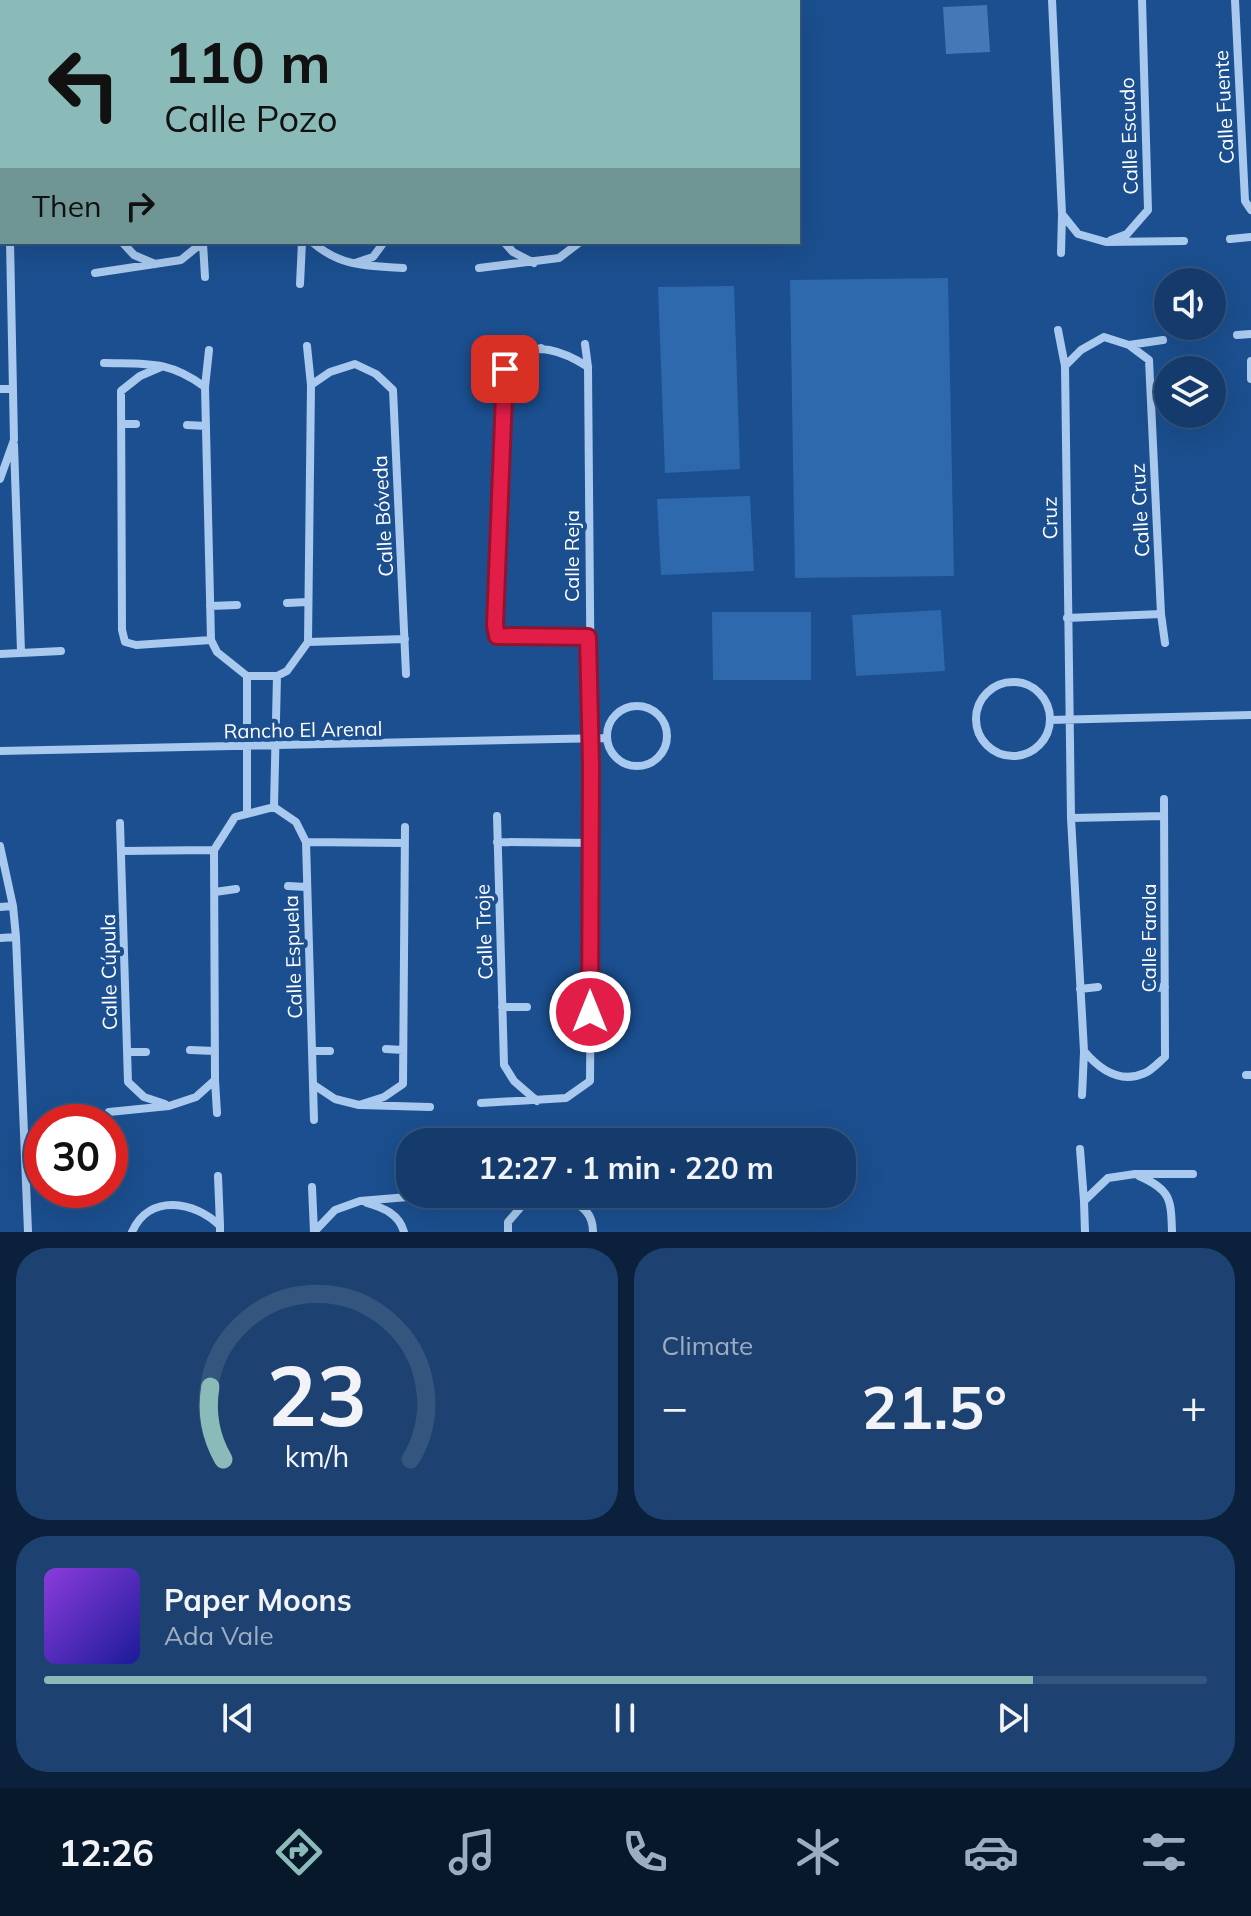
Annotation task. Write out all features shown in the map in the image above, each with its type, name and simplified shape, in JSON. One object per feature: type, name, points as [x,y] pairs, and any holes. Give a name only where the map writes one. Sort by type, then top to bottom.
[{"type":"street","points":[[1052,0],[1061,253]]},
{"type":"street","name":"Calle Escudo","points":[[1106,242],[1127,234],[1148,210],[1142,0]]},
{"type":"street","name":"Calle Fuente","points":[[1235,0],[1245,201],[1251,210]]},
{"type":"street","points":[[1062,214],[1078,234],[1106,242],[1184,241]]},
{"type":"street","points":[[1230,239],[1251,237]]},
{"type":"street","points":[[10,244],[21,652]]},
{"type":"street","points":[[124,244],[134,255],[155,265]]},
{"type":"street","points":[[95,273],[181,260],[201,244]]},
{"type":"street","points":[[203,244],[205,277]]},
{"type":"street","points":[[300,284],[302,244]]},
{"type":"street","points":[[314,244],[350,265],[403,268]]},
{"type":"street","points":[[350,265],[373,257],[383,244]]},
{"type":"street","points":[[506,244],[513,252],[534,263]]},
{"type":"street","points":[[479,268],[559,258],[577,244]]},
{"type":"street","points":[[1058,330],[1065,366]]},
{"type":"street","points":[[1237,335],[1251,334]]},
{"type":"street","points":[[1065,366],[1081,350],[1104,337],[1129,345],[1163,340]]},
{"type":"street","name":"Calle Reja","points":[[537,1101],[566,1098],[590,1081],[592,843],[588,367],[585,344]]},
{"type":"street","name":"Calle Cruz","points":[[1129,345],[1149,360],[1161,614]]},
{"type":"street","points":[[209,350],[205,387],[211,640],[217,652],[247,676],[277,676],[287,671],[308,642],[311,385],[307,346]]},
{"type":"street","points":[[499,349],[541,348],[566,353],[588,367]]},
{"type":"street","points":[[541,348],[520,355],[505,369],[495,625],[497,636],[588,637]]},
{"type":"street","points":[[1251,361],[1251,379]]},
{"type":"street","points":[[104,363],[165,365],[186,373],[205,387]]},
{"type":"street","name":"Calle Bóveda","points":[[311,385],[330,372],[355,364],[376,374],[393,390],[405,639]]},
{"type":"street","points":[[165,365],[140,376],[121,391],[122,630],[125,642],[136,645],[211,640]]},
{"type":"street","name":"Cruz","points":[[1065,366],[1069,720]]},
{"type":"street","points":[[0,389],[12,389]]},
{"type":"street","points":[[0,419],[13,419]]},
{"type":"street","points":[[121,424],[136,424]]},
{"type":"street","points":[[187,425],[206,426]]},
{"type":"street","points":[[0,479],[14,440]]},
{"type":"street","points":[[287,603],[308,602]]},
{"type":"street","points":[[210,606],[237,605]]},
{"type":"street","points":[[1067,618],[1161,614],[1165,643]]},
{"type":"street","points":[[308,642],[405,639],[406,674]]},
{"type":"street","points":[[0,654],[61,651]]},
{"type":"street","points":[[247,676],[247,814]]},
{"type":"street","points":[[274,807],[277,676]]},
{"type":"street","points":[[1009,682],[1020,682],[1040,694],[1048,705],[1050,720],[1043,742],[1034,751],[1008,757],[986,745],[976,724],[976,712],[988,692],[1009,682]]},
{"type":"street","points":[[628,707],[649,709],[657,714],[666,731],[666,740],[658,757],[641,765],[623,762],[615,757],[607,738],[612,718],[628,707]]},
{"type":"street","points":[[1050,720],[1251,715]]},
{"type":"street","points":[[1069,720],[1071,818],[1084,1051],[1082,1095]]},
{"type":"street","name":"Rancho El Arenal","points":[[0,751],[607,738]]},
{"type":"street","name":"Calle Farola","points":[[1084,1051],[1099,1069],[1122,1076],[1146,1073],[1165,1057],[1164,799]]},
{"type":"street","points":[[217,1113],[214,850],[235,817],[274,807]]},
{"type":"street","points":[[274,807],[296,822],[306,842],[403,843]]},
{"type":"street","name":"Calle Troje","points":[[497,816],[504,1065],[514,1081],[537,1101]]},
{"type":"street","points":[[1071,818],[1164,816]]},
{"type":"street","name":"Calle Cúpula","points":[[120,823],[128,1082],[144,1097],[169,1106]]},
{"type":"street","points":[[359,1105],[384,1097],[403,1084],[405,827]]},
{"type":"street","name":"Calle Espuela","points":[[306,842],[314,1120]]},
{"type":"street","points":[[497,842],[592,843]]},
{"type":"street","points":[[0,846],[13,906],[16,937],[28,1232]]},
{"type":"street","points":[[122,851],[214,850]]},
{"type":"street","points":[[288,886],[306,887]]},
{"type":"street","points":[[215,892],[236,889]]},
{"type":"street","points":[[0,907],[13,906]]},
{"type":"street","points":[[0,938],[16,937]]},
{"type":"street","points":[[1080,989],[1098,987]]},
{"type":"street","points":[[1148,988],[1165,987]]},
{"type":"street","points":[[502,1007],[527,1007]]},
{"type":"street","points":[[569,1012],[590,1012]]},
{"type":"street","points":[[386,1049],[403,1050]]},
{"type":"street","points":[[190,1050],[215,1051]]},
{"type":"street","points":[[313,1051],[330,1051]]},
{"type":"street","points":[[127,1052],[146,1052]]},
{"type":"street","points":[[128,1110],[169,1106],[196,1097],[215,1080]]},
{"type":"street","points":[[314,1085],[335,1099],[359,1105],[430,1107]]},
{"type":"street","points":[[481,1103],[537,1101]]},
{"type":"street","points":[[1080,1149],[1085,1232]]},
{"type":"street","points":[[1084,1201],[1108,1178],[1135,1174],[1193,1174]]},
{"type":"street","points":[[1135,1174],[1158,1185],[1171,1201],[1172,1232]]},
{"type":"street","points":[[218,1176],[220,1229]]},
{"type":"street","points":[[312,1187],[314,1232]]},
{"type":"street","points":[[314,1232],[335,1210],[360,1201],[396,1198]]},
{"type":"street","points":[[360,1201],[390,1210],[404,1227],[404,1232]]},
{"type":"street","points":[[132,1232],[147,1213],[172,1204],[198,1209],[220,1229]]},
{"type":"street","points":[[508,1232],[508,1222],[520,1208]]},
{"type":"street","points":[[582,1208],[593,1222],[593,1232]]},
{"type":"shaded area","points":[[948,278],[954,576],[795,578],[790,280]]},
{"type":"shaded area","points":[[734,286],[740,469],[665,473],[658,287]]},
{"type":"shaded area","points":[[750,496],[754,571],[661,575],[657,499]]},
{"type":"shaded area","points":[[941,610],[945,671],[856,676],[852,615]]},
{"type":"shaded area","points":[[712,612],[811,612],[811,680],[713,680]]},
{"type":"building","points":[[987,5],[990,52],[946,54],[943,7]]},
{"type":"route","points":[[505,369],[497,636],[588,637],[592,843],[590,1012]]}]
